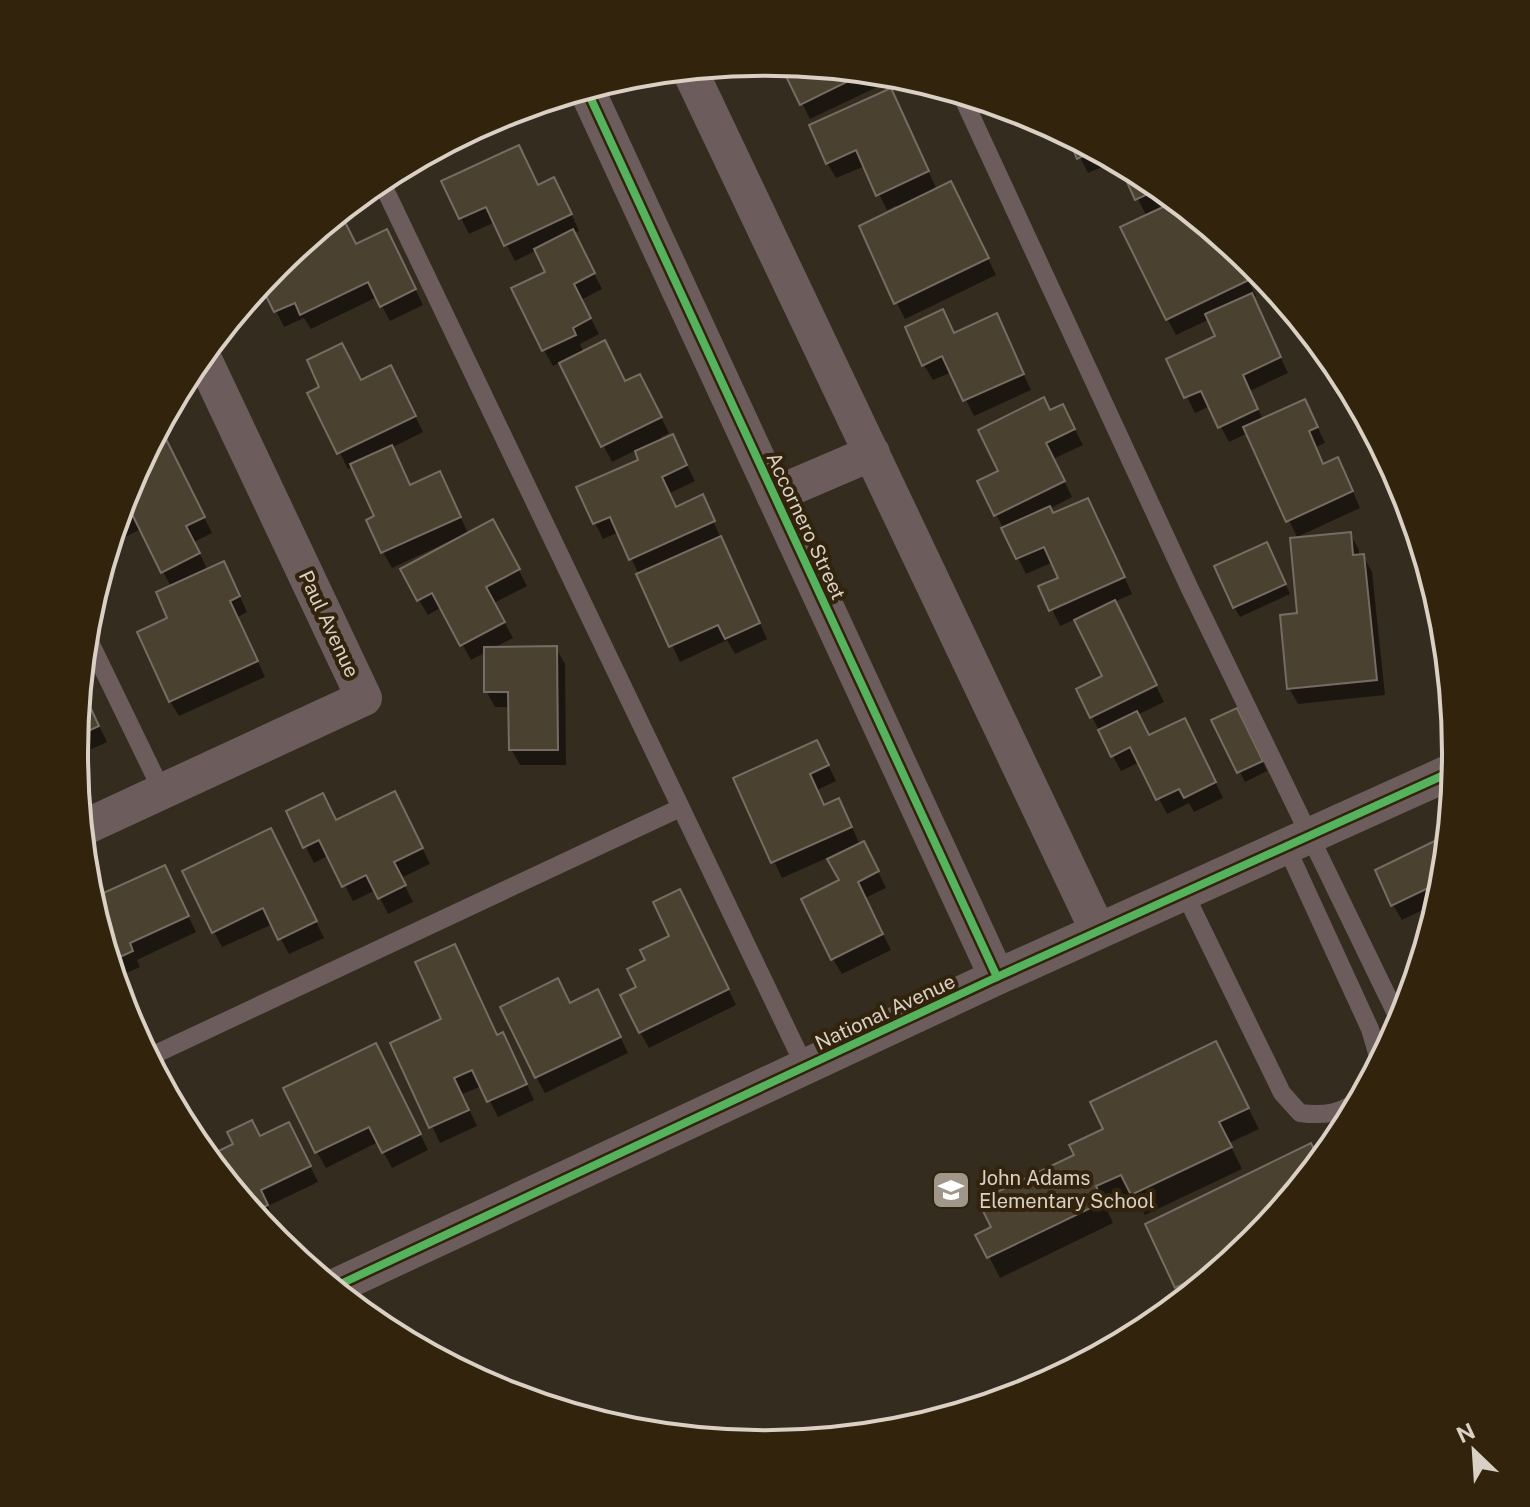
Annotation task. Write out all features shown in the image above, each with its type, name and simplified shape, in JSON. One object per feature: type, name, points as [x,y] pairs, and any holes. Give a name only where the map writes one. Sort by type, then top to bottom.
[{"type":"street","points":[[694,80],[1098,931]]},
{"type":"street","name":"Accornero Street","points":[[591,99],[997,977]]},
{"type":"street","name":"Paul Avenue","points":[[91,824],[364,698],[208,368]]},
{"type":"street","points":[[774,495],[872,453]]},
{"type":"street","name":"National Avenue","points":[[343,1283],[997,977],[1441,776]]},
{"type":"lane","points":[[967,107],[1189,587],[1298,840],[1375,1048]]},
{"type":"lane","points":[[386,192],[805,1067]]},
{"type":"lane","points":[[95,653],[162,791]]},
{"type":"lane","points":[[157,1053],[680,808]]},
{"type":"lane","points":[[1298,840],[1393,1009]]},
{"type":"lane","points":[[1184,892],[1282,1093],[1300,1113],[1325,1116],[1341,1109]]},
{"type":"building","points":[[786,76],[848,81],[800,105]]},
{"type":"building","points":[[891,88],[929,171],[876,196],[856,150],[826,164],[809,125]]},
{"type":"building","points":[[519,145],[538,185],[554,177],[572,214],[504,246],[486,207],[459,219],[441,181]]},
{"type":"building","points":[[951,181],[989,258],[894,304],[859,226]]},
{"type":"building","points":[[1126,181],[1147,194],[1135,200]]},
{"type":"building","points":[[1164,207],[1212,244],[1249,280],[1166,320],[1120,227]]},
{"type":"building","points":[[345,222],[356,244],[387,229],[416,289],[380,307],[368,282],[300,315],[295,303],[274,312],[266,296],[318,244]]},
{"type":"building","points":[[573,229],[595,273],[574,284],[591,318],[573,328],[576,335],[542,351],[511,288],[545,272],[534,249]]},
{"type":"building","points":[[1252,293],[1281,357],[1243,375],[1258,409],[1218,428],[1201,391],[1184,398],[1166,359],[1215,336],[1205,314]]},
{"type":"building","points":[[943,309],[954,333],[997,313],[1024,374],[963,401],[942,356],[922,366],[905,327]]},
{"type":"building","points":[[605,340],[625,381],[640,374],[662,417],[601,447],[559,363]]},
{"type":"building","points":[[342,343],[361,380],[391,365],[416,416],[337,454],[307,393],[319,387],[307,360]]},
{"type":"building","points":[[1044,397],[1050,410],[1063,404],[1075,429],[1046,443],[1065,481],[994,516],[977,481],[998,471],[978,430]]},
{"type":"building","points":[[1305,399],[1318,427],[1309,431],[1323,464],[1338,457],[1353,491],[1286,522],[1243,427]]},
{"type":"building","points":[[673,434],[687,465],[662,477],[676,507],[703,494],[715,521],[629,560],[610,517],[593,524],[576,487],[638,460],[635,451]]},
{"type":"building","points":[[166,438],[205,517],[186,526],[200,553],[161,573],[132,514]]},
{"type":"building","points":[[392,445],[410,485],[440,471],[461,517],[381,553],[366,520],[374,516],[350,464]]},
{"type":"building","points":[[1088,498],[1125,577],[1049,611],[1038,586],[1058,578],[1044,547],[1016,559],[1001,528],[1050,506],[1053,513]]},
{"type":"building","points":[[493,519],[520,569],[486,587],[505,622],[460,646],[432,593],[417,601],[400,569]]},
{"type":"building","points":[[1351,532],[1353,555],[1364,554],[1377,680],[1287,689],[1280,615],[1297,613],[1290,538]]},
{"type":"building","points":[[721,536],[760,623],[725,639],[718,625],[669,647],[636,574]]},
{"type":"building","points":[[1267,542],[1286,584],[1233,608],[1214,566]]},
{"type":"building","points":[[224,561],[240,596],[230,601],[258,661],[169,702],[137,632],[167,618],[156,592]]},
{"type":"building","points":[[1115,600],[1157,685],[1090,718],[1076,689],[1102,676],[1074,620]]},
{"type":"building","points":[[557,646],[558,750],[509,750],[508,692],[484,692],[484,647]]},
{"type":"building","points":[[89,705],[99,726],[89,731]]},
{"type":"building","points":[[1237,708],[1263,761],[1237,773],[1211,720]]},
{"type":"building","points":[[1137,711],[1149,735],[1185,718],[1216,782],[1184,798],[1179,789],[1156,800],[1130,747],[1111,757],[1098,730]]},
{"type":"building","points":[[817,740],[829,765],[810,774],[824,805],[839,798],[852,827],[771,863],[733,778]]},
{"type":"building","points":[[395,791],[423,848],[394,862],[406,885],[378,899],[366,875],[342,887],[319,840],[303,848],[286,811],[323,793],[336,820]]},
{"type":"building","points":[[271,828],[317,921],[278,940],[263,908],[212,933],[182,871]]},
{"type":"building","points":[[1437,840],[1429,888],[1391,906],[1375,870]]},
{"type":"building","points":[[864,841],[879,871],[858,882],[883,934],[831,960],[801,899],[839,880],[827,859]]},
{"type":"building","points":[[165,865],[189,916],[130,943],[133,951],[119,957],[103,893]]},
{"type":"building","points":[[680,889],[729,989],[639,1033],[620,995],[636,987],[627,969],[645,960],[640,950],[669,936],[653,902]]},
{"type":"building","points":[[455,944],[497,1035],[503,1032],[527,1084],[487,1102],[472,1070],[454,1078],[469,1110],[429,1128],[390,1043],[441,1019],[415,962]]},
{"type":"building","points":[[558,978],[570,1003],[598,989],[621,1037],[535,1078],[500,1007]]},
{"type":"building","points":[[1216,1041],[1249,1108],[1219,1122],[1232,1147],[1131,1195],[1121,1175],[1096,1186],[1103,1202],[987,1258],[975,1235],[991,1227],[978,1201],[1074,1155],[1069,1145],[1103,1129],[1090,1102]]},
{"type":"building","points":[[376,1043],[421,1134],[382,1153],[369,1127],[315,1153],[283,1088]]},
{"type":"building","points":[[252,1120],[260,1136],[289,1122],[311,1166],[261,1190],[268,1205],[263,1208],[218,1151],[233,1144],[227,1132]]},
{"type":"building","points":[[1311,1143],[1314,1149],[1244,1233],[1190,1281],[1175,1288],[1145,1224]]},
{"type":"cycle path","points":[[591,99],[997,977]]},
{"type":"cycle path","points":[[343,1283],[997,977],[1441,776]]},
{"type":"place","name":"John Adams Elementary School","points":[[951,1190]]}]
